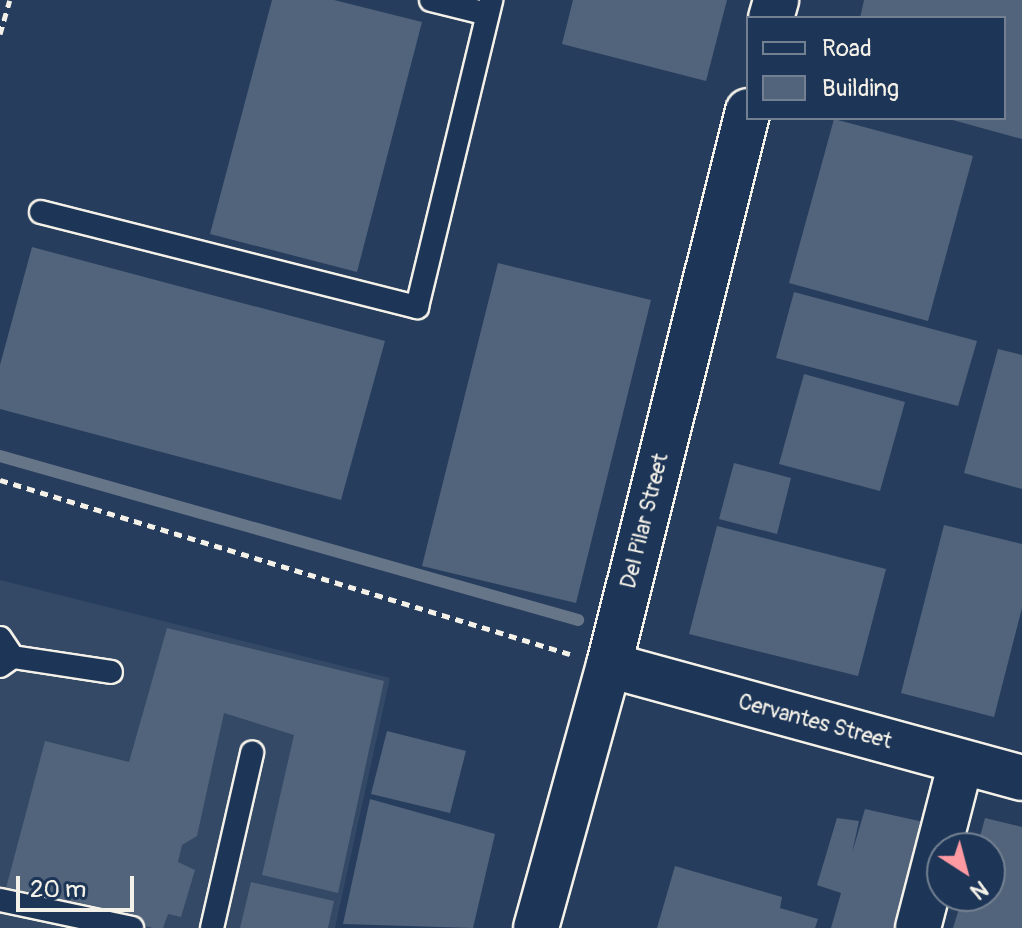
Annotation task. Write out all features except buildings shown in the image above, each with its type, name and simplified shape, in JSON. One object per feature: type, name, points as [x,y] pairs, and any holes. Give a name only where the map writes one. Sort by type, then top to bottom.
[{"type":"street","name":"Del Pilar Street","points":[[536,928],[609,665],[746,119]]},
{"type":"street","name":"Cervantes Street","points":[[609,665],[1022,778]]},
{"type":"street","points":[[918,928],[961,762]]},
{"type":"lane","points":[[41,212],[417,307],[489,7],[431,0]]},
{"type":"lane","points":[[3,648],[111,672]]},
{"type":"lane","points":[[212,928],[252,753]]},
{"type":"lane","points":[[0,900],[132,928]]},
{"type":"path","points":[[0,34],[10,0]]},
{"type":"path","points":[[0,480],[609,665]]},
{"type":"shaded area","points":[[0,580],[390,678],[335,928],[0,928]]},
{"type":"waterway","points":[[0,456],[578,620]]}]
